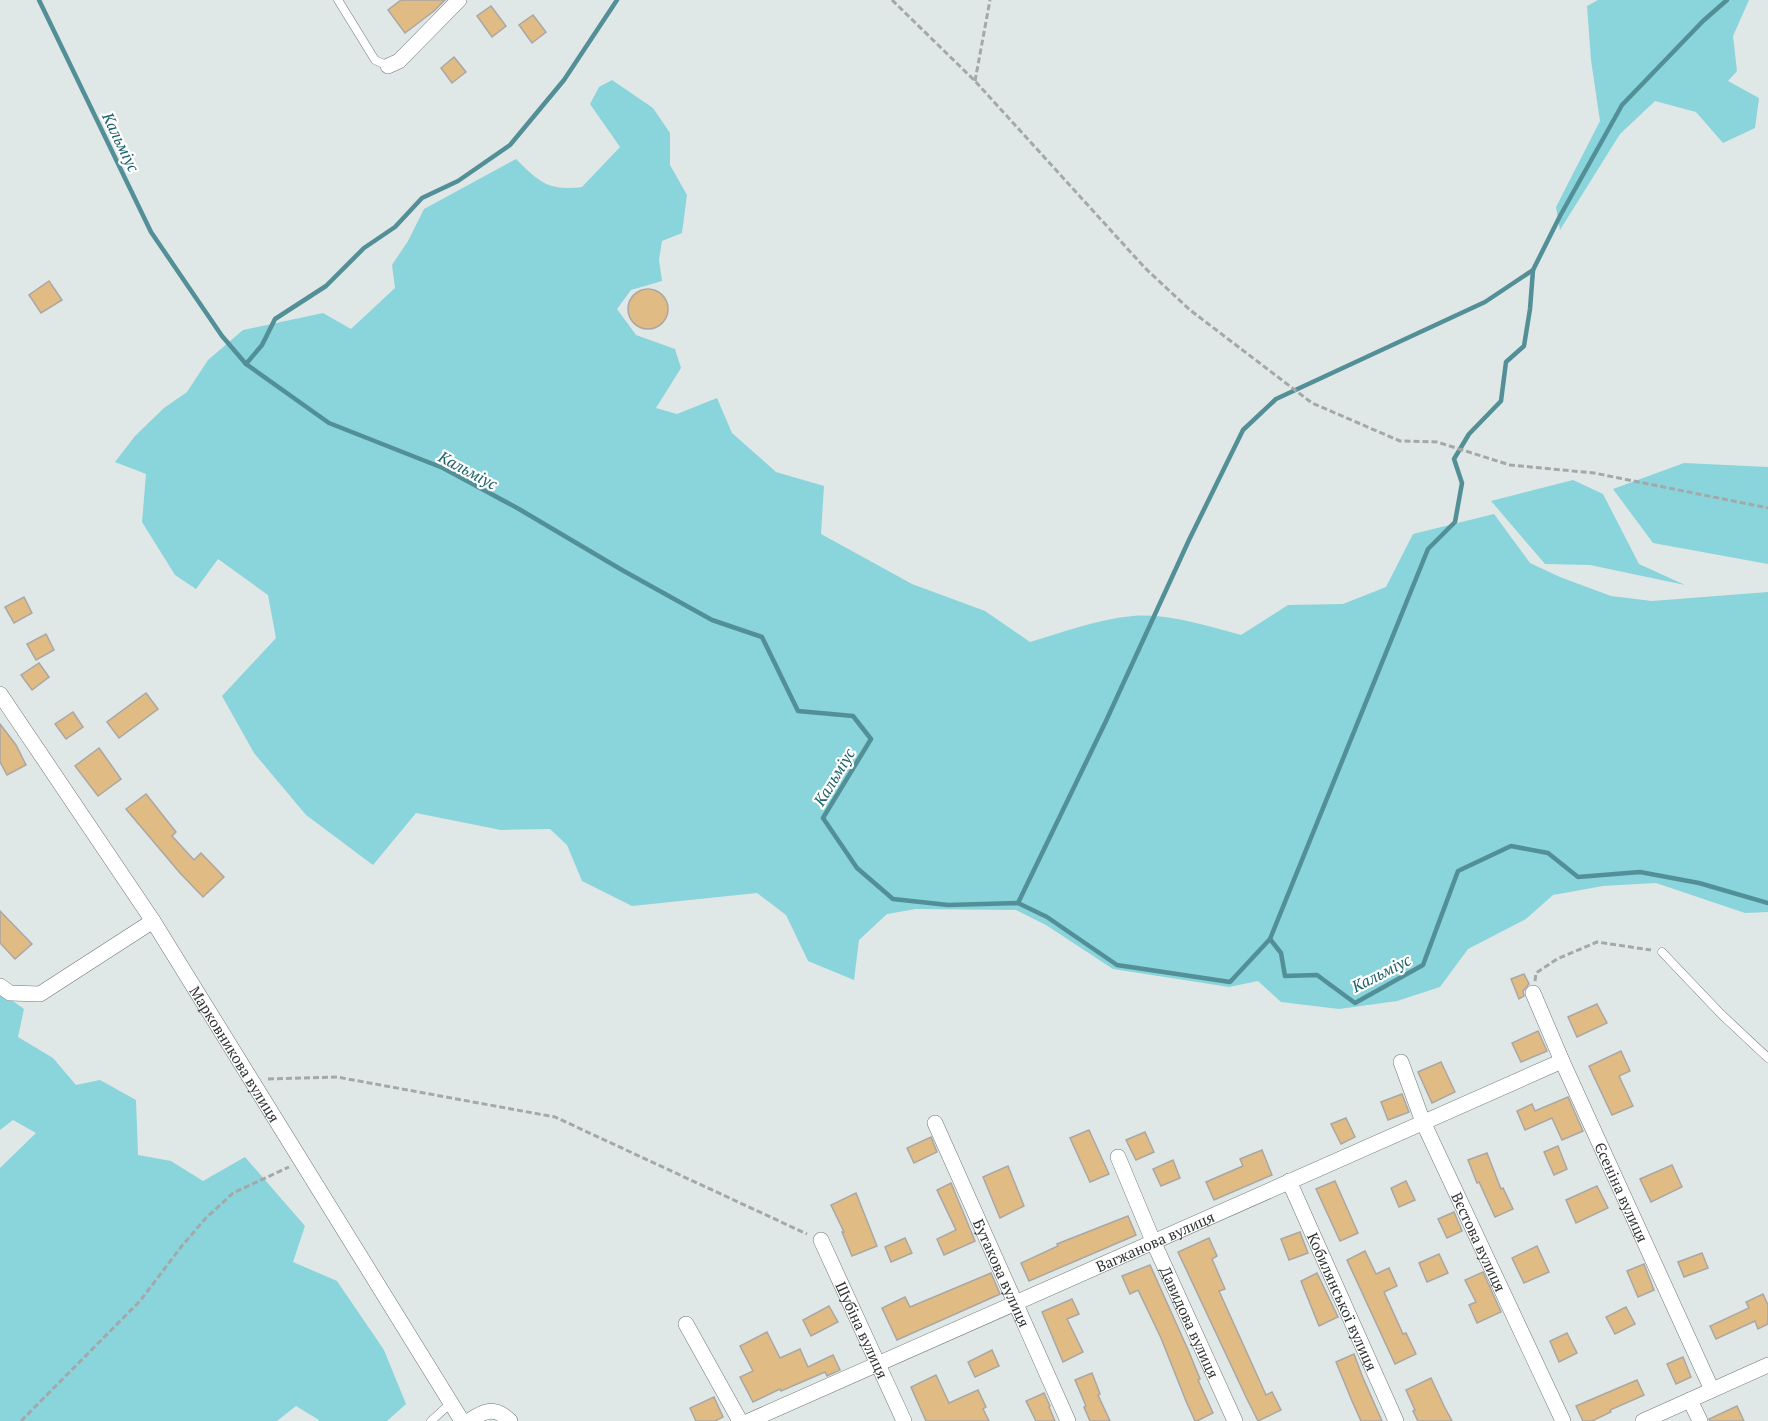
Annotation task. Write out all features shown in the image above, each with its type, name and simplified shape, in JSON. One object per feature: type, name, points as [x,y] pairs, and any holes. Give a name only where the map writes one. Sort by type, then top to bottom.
[{"type":"street","points":[[388,66],[399,61],[459,0]]},
{"type":"street","name":"Марковникова вулиця","points":[[0,694],[153,921],[462,1421]]},
{"type":"street","points":[[0,986],[10,993],[40,994],[153,921]]},
{"type":"street","name":"Єсеніна вулиця","points":[[1533,993],[1712,1390]]},
{"type":"street","name":"Вагжанова вулиця","points":[[749,1421],[1562,1061]]},
{"type":"street","name":"Вєстова вулиця","points":[[1401,1062],[1423,1122],[1563,1421]]},
{"type":"street","name":"Бутакова вулиця","points":[[935,1123],[1068,1421]]},
{"type":"street","name":"Давидова вулиця","points":[[1118,1157],[1153,1241],[1235,1421]]},
{"type":"street","name":"Кобилянської вулиця","points":[[1289,1181],[1396,1421]]},
{"type":"street","name":"Шубіна вулиця","points":[[821,1240],[904,1421]]},
{"type":"street","points":[[686,1324],[740,1421]]},
{"type":"street","points":[[1643,1421],[1768,1365]]},
{"type":"street","points":[[1690,1400],[1700,1421]]},
{"type":"street","points":[[469,1421],[491,1410],[502,1413],[510,1421]]},
{"type":"lane","points":[[338,0],[375,60],[388,66]]},
{"type":"lane","points":[[1662,952],[1721,1014],[1768,1058]]},
{"type":"lane","points":[[431,1421],[451,1403]]},
{"type":"path","points":[[891,0],[975,81],[1145,268],[1190,310],[1312,403],[1400,441],[1437,442],[1510,465],[1594,473],[1768,508]]},
{"type":"path","points":[[975,81],[990,0]]},
{"type":"path","points":[[1533,993],[1536,973],[1557,959],[1597,942],[1662,952]]},
{"type":"path","points":[[251,1079],[337,1077],[555,1117],[821,1240]]},
{"type":"path","points":[[21,1421],[140,1301],[205,1219],[233,1193],[302,1162]]},
{"type":"shaded area","points":[[1598,0],[1749,0],[1733,36],[1737,71],[1728,81],[1759,98],[1755,128],[1723,143],[1696,112],[1655,101],[1620,134],[1560,230],[1556,207],[1600,121],[1591,60],[1587,6]]},
{"type":"shaded area","points":[[612,80],[653,108],[670,133],[670,165],[687,195],[682,233],[662,241],[659,260],[662,281],[631,290],[617,309],[636,335],[675,349],[681,368],[656,408],[677,414],[717,398],[732,433],[776,472],[824,486],[821,534],[912,584],[985,611],[1030,642],[1094,623],[1133,616],[1174,618],[1241,635],[1288,605],[1343,604],[1386,587],[1413,534],[1494,514],[1530,563],[1611,596],[1652,601],[1768,592],[1768,912],[1745,913],[1656,883],[1603,886],[1553,895],[1526,919],[1468,949],[1440,987],[1397,1001],[1339,1009],[1281,1002],[1258,981],[1229,987],[1113,969],[1046,925],[1016,910],[916,909],[887,914],[859,940],[854,980],[808,961],[786,915],[757,893],[632,906],[582,881],[567,845],[550,829],[501,830],[416,813],[373,865],[306,815],[254,753],[222,696],[276,638],[268,595],[218,559],[196,589],[175,575],[142,522],[146,474],[115,462],[135,436],[164,408],[187,392],[208,360],[243,330],[323,313],[351,329],[395,288],[392,265],[408,241],[424,209],[516,159],[531,174],[552,186],[582,187],[620,147],[590,104],[599,87]]},
{"type":"shaded area","points":[[1684,463],[1768,467],[1768,564],[1653,543],[1613,489]]},
{"type":"shaded area","points":[[1573,480],[1603,494],[1639,564],[1685,585],[1590,565],[1545,564],[1491,501]]},
{"type":"shaded area","points":[[0,992],[24,1009],[18,1037],[53,1058],[76,1085],[100,1080],[136,1100],[138,1155],[171,1161],[203,1181],[245,1157],[305,1226],[293,1262],[337,1281],[384,1350],[406,1404],[387,1421],[318,1421],[296,1406],[277,1421],[0,1421],[0,1168],[36,1133],[13,1120],[0,1130]]},
{"type":"building","points":[[401,0],[445,0],[405,33],[388,10]]},
{"type":"building","points":[[491,6],[506,26],[492,37],[477,16]]},
{"type":"building","points":[[533,15],[546,32],[532,43],[519,25]]},
{"type":"building","points":[[454,57],[466,72],[452,83],[441,68]]},
{"type":"building","points":[[49,281],[62,300],[41,313],[29,295]]},
{"type":"building","points":[[648,289],[656,290],[662,295],[667,301],[667,317],[662,323],[656,328],[648,329],[640,328],[634,323],[629,317],[628,309],[629,301],[634,295],[640,290]]},
{"type":"building","points":[[24,597],[32,613],[14,623],[5,607]]},
{"type":"building","points":[[46,634],[54,650],[36,660],[27,644]]},
{"type":"building","points":[[39,663],[49,677],[32,690],[21,675]]},
{"type":"building","points":[[146,693],[158,709],[119,738],[107,722]]},
{"type":"building","points":[[73,712],[83,727],[66,739],[55,724]]},
{"type":"building","points":[[0,724],[16,745],[26,765],[7,775],[0,762]]},
{"type":"building","points":[[99,748],[121,779],[98,796],[75,766]]},
{"type":"building","points":[[146,794],[176,832],[172,836],[194,860],[201,853],[224,877],[203,897],[126,809]]},
{"type":"building","points":[[0,911],[32,944],[15,959],[0,943]]},
{"type":"building","points":[[1524,974],[1529,984],[1523,991],[1524,996],[1519,999],[1511,979]]},
{"type":"building","points":[[1597,1004],[1607,1023],[1577,1037],[1568,1017]]},
{"type":"building","points":[[1538,1031],[1547,1051],[1521,1062],[1512,1043]]},
{"type":"building","points":[[1621,1051],[1630,1071],[1619,1076],[1633,1106],[1612,1115],[1589,1066]]},
{"type":"building","points":[[1441,1062],[1455,1092],[1432,1103],[1418,1072]]},
{"type":"building","points":[[1402,1094],[1409,1112],[1388,1120],[1381,1102]]},
{"type":"building","points":[[1568,1097],[1583,1131],[1562,1140],[1552,1118],[1525,1130],[1517,1111],[1532,1104],[1535,1111]]},
{"type":"building","points":[[1346,1118],[1355,1137],[1341,1144],[1331,1124]]},
{"type":"building","points":[[1089,1130],[1109,1174],[1090,1182],[1070,1138]]},
{"type":"building","points":[[1145,1132],[1154,1152],[1136,1160],[1126,1140]]},
{"type":"building","points":[[931,1137],[937,1152],[914,1163],[907,1148]]},
{"type":"building","points":[[1558,1146],[1567,1169],[1554,1175],[1544,1152]]},
{"type":"building","points":[[1262,1150],[1272,1175],[1214,1200],[1206,1182],[1243,1166],[1240,1159]]},
{"type":"building","points":[[1487,1153],[1501,1189],[1503,1188],[1513,1209],[1495,1217],[1468,1160]]},
{"type":"building","points":[[1173,1160],[1180,1178],[1161,1186],[1153,1169]]},
{"type":"building","points":[[1672,1165],[1682,1187],[1651,1202],[1640,1179]]},
{"type":"building","points":[[1008,1166],[1024,1206],[1000,1218],[983,1177]]},
{"type":"building","points":[[1335,1181],[1358,1233],[1340,1241],[1316,1189]]},
{"type":"building","points":[[1406,1181],[1415,1200],[1399,1207],[1391,1188]]},
{"type":"building","points":[[951,1183],[975,1241],[944,1255],[937,1239],[956,1230],[937,1190]]},
{"type":"building","points":[[1597,1186],[1608,1208],[1576,1223],[1566,1200]]},
{"type":"building","points":[[856,1193],[877,1246],[852,1256],[831,1205]]},
{"type":"building","points":[[1454,1212],[1462,1231],[1447,1238],[1438,1219]]},
{"type":"building","points":[[1128,1216],[1136,1235],[1029,1281],[1021,1263],[1058,1246],[1057,1244]]},
{"type":"building","points":[[1300,1232],[1308,1253],[1289,1260],[1281,1239]]},
{"type":"building","points":[[905,1238],[912,1253],[891,1262],[885,1247]]},
{"type":"building","points":[[1209,1238],[1217,1256],[1212,1259],[1225,1289],[1219,1291],[1266,1395],[1272,1392],[1281,1410],[1258,1421],[1178,1252]]},
{"type":"building","points":[[1537,1246],[1549,1272],[1524,1283],[1512,1258]]},
{"type":"building","points":[[1365,1251],[1376,1274],[1389,1268],[1397,1286],[1384,1292],[1403,1334],[1406,1333],[1416,1354],[1395,1364],[1347,1260]]},
{"type":"building","points":[[1702,1253],[1708,1268],[1684,1277],[1678,1262]]},
{"type":"building","points":[[1439,1254],[1448,1273],[1427,1282],[1419,1263]]},
{"type":"building","points":[[1644,1264],[1654,1290],[1638,1297],[1627,1271]]},
{"type":"building","points":[[1150,1265],[1189,1352],[1200,1379],[1198,1380],[1213,1413],[1197,1421],[1195,1421],[1161,1338],[1138,1290],[1130,1294],[1122,1276]]},
{"type":"building","points":[[1483,1272],[1501,1312],[1477,1323],[1469,1305],[1476,1302],[1465,1280]]},
{"type":"building","points":[[991,1273],[1000,1294],[897,1340],[882,1308],[905,1297],[910,1307]]},
{"type":"building","points":[[1317,1273],[1338,1317],[1319,1326],[1301,1281]]},
{"type":"building","points":[[1763,1294],[1768,1305],[1768,1324],[1758,1329],[1755,1321],[1716,1339],[1710,1326],[1749,1308],[1746,1302]]},
{"type":"building","points":[[1072,1299],[1079,1314],[1067,1319],[1083,1352],[1063,1362],[1042,1312]]},
{"type":"building","points":[[829,1306],[838,1322],[811,1336],[803,1320]]},
{"type":"building","points":[[1626,1307],[1635,1324],[1615,1334],[1606,1317]]},
{"type":"building","points":[[767,1332],[780,1358],[800,1349],[808,1367],[833,1355],[840,1370],[827,1376],[825,1372],[753,1402],[740,1377],[753,1371],[740,1346]]},
{"type":"building","points":[[1567,1333],[1577,1353],[1559,1362],[1550,1341]]},
{"type":"building","points":[[992,1350],[999,1366],[975,1377],[968,1362]]},
{"type":"building","points":[[1354,1354],[1382,1421],[1361,1421],[1352,1401],[1336,1362]]},
{"type":"building","points":[[1683,1357],[1691,1377],[1676,1384],[1667,1364]]},
{"type":"building","points":[[1092,1373],[1100,1394],[1098,1395],[1110,1421],[1090,1421],[1084,1407],[1086,1406],[1075,1380]]},
{"type":"building","points":[[936,1375],[949,1403],[978,1390],[986,1407],[983,1409],[989,1421],[926,1421],[911,1387]]},
{"type":"building","points":[[1431,1378],[1452,1421],[1418,1421],[1413,1411],[1415,1410],[1406,1390]]},
{"type":"building","points":[[1637,1380],[1644,1395],[1592,1421],[1583,1421],[1576,1406]]},
{"type":"building","points":[[1044,1393],[1055,1421],[1036,1421],[1026,1401]]},
{"type":"building","points":[[714,1397],[723,1417],[715,1421],[696,1421],[690,1408]]},
{"type":"building","points":[[1737,1406],[1744,1421],[1710,1421],[1709,1419]]},
{"type":"waterway","name":"Кальміус","points":[[39,0],[151,232],[222,336],[246,364],[329,423],[443,468],[712,620],[762,637],[798,711],[853,716],[871,739],[823,818],[857,868],[893,899],[948,905],[1018,903],[1047,917],[1117,965],[1230,982],[1270,939],[1281,953],[1285,976],[1317,975],[1355,1003],[1423,965],[1458,871],[1511,846],[1548,853],[1578,877],[1640,872],[1699,883],[1768,903]]},
{"type":"waterway","points":[[246,364],[262,345],[275,319],[326,286],[364,248],[395,227],[422,198],[458,181],[510,145],[564,80],[617,0]]},
{"type":"waterway","points":[[1018,903],[1243,430],[1276,399],[1485,302],[1533,270],[1560,216],[1622,105],[1703,21],[1727,0]]},
{"type":"waterway","points":[[1270,939],[1428,549],[1455,522],[1462,483],[1454,459],[1469,434],[1501,401],[1506,362],[1524,346],[1533,270]]}]
